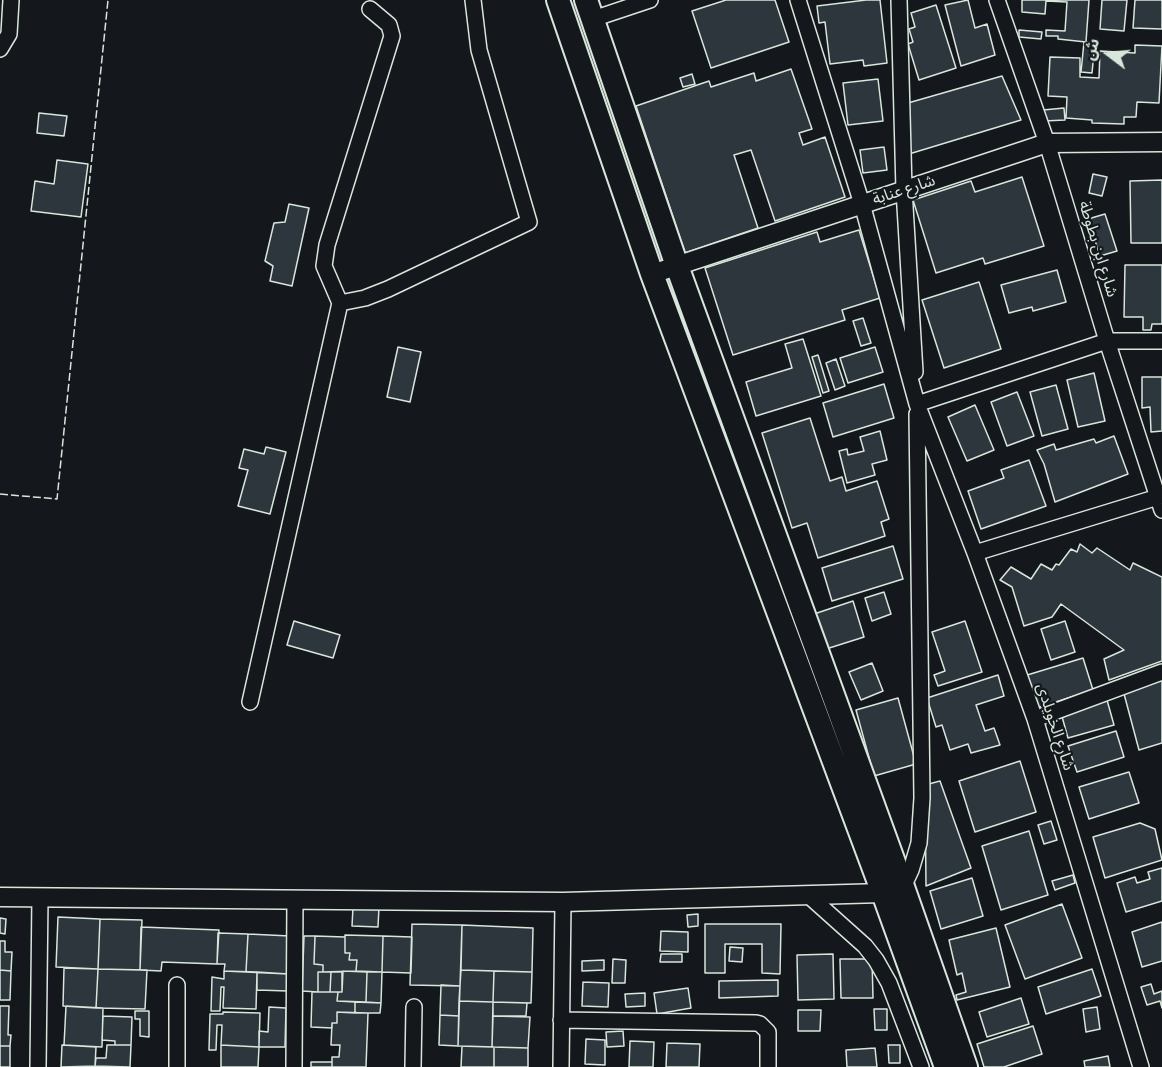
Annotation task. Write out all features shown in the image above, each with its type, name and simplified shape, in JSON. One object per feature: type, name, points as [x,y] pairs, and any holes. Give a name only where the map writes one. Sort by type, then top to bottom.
[{"type":"main road","points":[[558,0],[652,274],[893,890],[966,1067]]},
{"type":"main road","points":[[590,10],[893,890],[946,1067]]},
{"type":"street","points":[[0,49],[9,34],[10,0]]},
{"type":"street","points":[[340,303],[365,298],[387,289],[528,222],[479,50],[473,0]]},
{"type":"street","points":[[590,10],[650,0]]},
{"type":"street","points":[[798,0],[862,204],[917,404]]},
{"type":"street","points":[[0,897],[563,902],[808,895],[893,890],[912,870],[919,843],[922,798],[917,404],[904,190],[899,0]]},
{"type":"street","name":"شارع ابن بطوطة","points":[[997,0],[1047,143],[1107,341],[1160,503]]},
{"type":"street","points":[[250,702],[340,303],[324,266],[327,245],[392,36],[389,25],[370,9]]},
{"type":"street","name":"شارع عنابة","points":[[652,274],[1047,143],[1162,142]]},
{"type":"street","points":[[917,404],[1107,341],[1162,341]]},
{"type":"street","name":"شارع الخويلدى","points":[[917,404],[975,553],[1035,720],[1141,1067]]},
{"type":"street","points":[[975,553],[1160,503]]},
{"type":"street","points":[[1035,720],[1162,672]]},
{"type":"street","points":[[808,895],[865,946],[876,960],[889,983],[921,1067]]},
{"type":"street","points":[[38,1067],[40,897]]},
{"type":"street","points":[[294,1067],[295,899]]},
{"type":"street","points":[[561,1067],[563,902]]},
{"type":"street","points":[[177,985],[177,1067]]},
{"type":"street","points":[[413,1067],[414,1007]]},
{"type":"street","points":[[561,1020],[756,1023],[768,1032],[768,1067]]},
{"type":"building","points":[[726,0],[775,0],[789,42],[711,68],[692,11]]},
{"type":"building","points":[[880,0],[887,63],[864,66],[863,60],[830,64],[825,22],[819,23],[817,6]]},
{"type":"building","points":[[968,0],[975,28],[987,24],[995,55],[961,66],[945,5]]},
{"type":"building","points":[[1022,0],[1089,0],[1086,42],[1046,36],[1046,30],[1065,31],[1067,2],[1046,1],[1045,14],[1022,12]]},
{"type":"building","points":[[1102,0],[1127,0],[1124,31],[1100,29]]},
{"type":"building","points":[[1135,0],[1162,0],[1162,29],[1133,28]]},
{"type":"building","points":[[936,5],[956,68],[919,80],[908,44],[913,42],[909,29],[915,27],[911,13]]},
{"type":"building","points":[[1019,30],[1042,32],[1041,39],[1019,37]]},
{"type":"building","points":[[1084,42],[1095,43],[1092,73],[1081,72]]},
{"type":"building","points":[[1135,45],[1162,46],[1159,103],[1137,102],[1136,117],[1124,117],[1124,124],[1092,123],[1092,120],[1066,118],[1067,97],[1048,96],[1050,57],[1080,58],[1080,77],[1099,78],[1100,51],[1135,53]]},
{"type":"building","points":[[791,69],[812,129],[799,133],[803,145],[825,137],[845,197],[775,221],[751,150],[734,155],[758,228],[685,253],[636,106],[709,81],[711,87],[754,73],[756,81]]},
{"type":"building","points":[[692,74],[695,84],[683,87],[680,78]]},
{"type":"building","points":[[1002,76],[1021,120],[909,154],[908,103]]},
{"type":"building","points":[[878,79],[883,121],[848,125],[843,83]]},
{"type":"building","points":[[1064,108],[1065,120],[1044,121],[1043,110]]},
{"type":"building","points":[[39,113],[67,116],[64,136],[37,133]]},
{"type":"building","points":[[884,147],[887,170],[863,173],[860,150]]},
{"type":"building","points":[[57,160],[88,164],[81,217],[31,211],[35,181],[54,184]]},
{"type":"building","points":[[1093,174],[1107,177],[1102,196],[1089,193]]},
{"type":"building","points":[[1022,177],[1044,246],[985,264],[983,258],[936,273],[913,200],[971,181],[975,192]]},
{"type":"building","points":[[1162,180],[1162,243],[1131,243],[1130,181]]},
{"type":"building","points":[[289,204],[309,208],[292,286],[270,281],[273,266],[265,261],[274,223],[285,222]]},
{"type":"building","points":[[1105,214],[1117,251],[1100,256],[1088,219]]},
{"type":"building","points":[[859,230],[880,298],[842,310],[845,320],[733,355],[705,268],[817,232],[820,242]]},
{"type":"building","points":[[1125,265],[1162,265],[1162,324],[1152,324],[1151,330],[1143,330],[1143,317],[1124,317]]},
{"type":"building","points":[[1057,270],[1066,302],[1033,311],[1032,307],[1009,313],[1001,285]]},
{"type":"building","points":[[979,282],[1001,349],[944,368],[922,300]]},
{"type":"building","points":[[863,318],[871,343],[861,346],[853,321]]},
{"type":"building","points":[[803,339],[821,396],[756,416],[746,382],[792,368],[785,344]]},
{"type":"building","points":[[398,347],[421,352],[410,402],[387,397]]},
{"type":"building","points":[[875,347],[883,372],[848,383],[840,358]]},
{"type":"building","points":[[818,355],[829,391],[823,393],[812,357]]},
{"type":"building","points":[[836,359],[845,386],[835,390],[826,363]]},
{"type":"building","points":[[1094,373],[1105,421],[1078,427],[1067,380]]},
{"type":"building","points":[[1142,377],[1162,377],[1162,431],[1151,432],[1150,407],[1142,408]]},
{"type":"building","points":[[884,384],[894,418],[833,437],[823,403]]},
{"type":"building","points":[[1056,385],[1068,429],[1042,436],[1030,392]]},
{"type":"building","points":[[1017,392],[1034,436],[1007,446],[991,402]]},
{"type":"building","points":[[975,405],[994,450],[967,461],[948,417]]},
{"type":"building","points":[[810,418],[830,481],[842,477],[846,491],[877,481],[889,519],[881,522],[885,536],[818,558],[807,523],[792,528],[762,433]]},
{"type":"building","points":[[880,431],[887,460],[872,464],[875,475],[847,483],[839,451],[847,449],[848,455],[864,451],[860,437]]},
{"type":"building","points":[[1114,436],[1128,474],[1055,502],[1044,464],[1037,450],[1054,444],[1056,450],[1094,439],[1096,443]]},
{"type":"building","points":[[266,447],[286,452],[270,514],[238,506],[248,470],[239,468],[244,449],[264,454]]},
{"type":"building","points":[[1029,460],[1046,506],[981,529],[968,491],[1004,478],[1001,470]]},
{"type":"building","points":[[1080,544],[1092,553],[1097,548],[1130,570],[1133,563],[1162,577],[1162,661],[1109,680],[1104,659],[1124,650],[1061,604],[1052,617],[1024,626],[1012,587],[1000,580],[1011,567],[1031,579],[1041,564],[1052,570],[1056,564],[1059,565],[1071,549],[1077,552]]},
{"type":"building","points":[[893,546],[903,579],[832,601],[822,568]]},
{"type":"building","points":[[884,592],[891,614],[872,621],[865,598]]},
{"type":"building","points":[[853,601],[864,637],[823,650],[811,615]]},
{"type":"building","points":[[294,621],[340,635],[333,658],[287,645]]},
{"type":"building","points":[[965,621],[982,672],[938,686],[934,675],[945,671],[932,632]]},
{"type":"building","points":[[1065,621],[1075,652],[1051,660],[1041,629]]},
{"type":"building","points":[[1083,658],[1093,690],[1034,709],[1024,676]]},
{"type":"building","points":[[872,663],[883,691],[861,700],[849,672]]},
{"type":"building","points":[[998,675],[1004,696],[976,705],[985,731],[994,728],[1000,745],[971,753],[968,744],[950,750],[942,725],[936,727],[927,698]]},
{"type":"building","points":[[1162,679],[1162,743],[1139,750],[1123,690]]},
{"type":"building","points":[[898,698],[916,764],[874,776],[856,710]]},
{"type":"building","points":[[1107,700],[1114,725],[1068,738],[1061,713]]},
{"type":"building","points":[[1116,731],[1124,757],[1077,772],[1068,746]]},
{"type":"building","points":[[1020,761],[1036,812],[975,832],[959,781]]},
{"type":"building","points":[[1129,772],[1139,803],[1089,819],[1079,787]]},
{"type":"building","points":[[940,781],[971,868],[926,886],[925,785]]},
{"type":"building","points":[[1051,821],[1057,840],[1044,844],[1038,825]]},
{"type":"building","points":[[1140,823],[1155,829],[1162,860],[1105,878],[1093,837]]},
{"type":"building","points":[[1029,831],[1048,895],[1001,910],[982,846]]},
{"type":"building","points":[[1162,868],[1162,901],[1126,912],[1117,883],[1135,877],[1137,883],[1150,879],[1148,872]]},
{"type":"building","points":[[1073,875],[1075,883],[1055,890],[1052,881]]},
{"type":"building","points":[[972,878],[983,916],[941,929],[930,891]]},
{"type":"building","points":[[1062,904],[1082,958],[1025,979],[1005,925]]},
{"type":"building","points":[[353,907],[379,907],[378,927],[352,926]]},
{"type":"building","points":[[698,914],[698,926],[688,927],[687,915]]},
{"type":"building","points":[[58,917],[100,919],[98,969],[56,967]]},
{"type":"building","points":[[0,918],[6,919],[5,934],[0,933]]},
{"type":"building","points":[[100,919],[142,920],[140,970],[98,969]]},
{"type":"building","points":[[1162,922],[1162,961],[1142,967],[1132,932]]},
{"type":"building","points":[[412,924],[462,925],[460,986],[410,985]]},
{"type":"building","points":[[705,924],[781,924],[780,974],[762,973],[762,944],[725,944],[725,973],[705,973]]},
{"type":"building","points":[[462,925],[533,928],[532,972],[461,970]]},
{"type":"building","points":[[141,927],[219,930],[217,964],[162,962],[161,971],[140,970]]},
{"type":"building","points":[[996,928],[1010,987],[957,1000],[956,995],[966,992],[962,973],[957,975],[949,940]]},
{"type":"building","points":[[661,931],[688,932],[688,952],[660,951]]},
{"type":"building","points":[[218,933],[248,934],[246,972],[224,971],[225,964],[217,964]]},
{"type":"building","points":[[248,934],[290,936],[288,974],[246,972]]},
{"type":"building","points":[[345,935],[383,936],[382,972],[356,971],[357,960],[349,960],[350,953],[345,953]]},
{"type":"building","points":[[304,936],[315,936],[314,964],[323,965],[323,972],[318,972],[318,992],[302,991]]},
{"type":"building","points":[[315,936],[345,937],[345,953],[350,953],[349,960],[357,960],[356,971],[323,972],[323,965],[314,964]]},
{"type":"building","points":[[383,936],[412,937],[411,973],[382,972]]},
{"type":"building","points":[[0,941],[5,941],[5,952],[12,952],[11,971],[0,970]]},
{"type":"building","points":[[730,947],[743,948],[742,962],[729,961]]},
{"type":"building","points":[[661,954],[682,954],[682,962],[660,962]]},
{"type":"building","points":[[833,954],[834,999],[798,1000],[797,955]]},
{"type":"building","points":[[613,959],[626,960],[625,983],[612,983]]},
{"type":"building","points":[[840,959],[872,959],[873,998],[841,998]]},
{"type":"building","points":[[604,960],[604,970],[582,971],[582,961]]},
{"type":"building","points":[[64,968],[98,969],[96,1008],[63,1006]]},
{"type":"building","points":[[98,969],[147,970],[145,1009],[96,1008]]},
{"type":"building","points":[[1092,969],[1101,996],[1046,1014],[1038,987]]},
{"type":"building","points":[[0,970],[11,971],[10,1000],[0,1000]]},
{"type":"building","points":[[461,970],[494,971],[493,1002],[459,1001]]},
{"type":"building","points":[[224,971],[257,972],[256,1009],[223,1008],[224,987],[221,987],[220,1011],[211,1011],[212,977],[224,979]]},
{"type":"building","points":[[343,971],[367,972],[366,1002],[337,1001],[338,992],[342,992]]},
{"type":"building","points":[[494,971],[532,972],[531,1003],[493,1002]]},
{"type":"building","points":[[257,972],[288,974],[288,991],[257,990]]},
{"type":"building","points":[[318,972],[331,972],[330,992],[318,992]]},
{"type":"building","points":[[331,972],[342,972],[342,992],[330,992]]},
{"type":"building","points":[[367,972],[382,972],[381,1003],[366,1002]]},
{"type":"building","points":[[778,980],[778,996],[719,998],[719,981]]},
{"type":"building","points":[[583,982],[609,983],[608,1007],[582,1006]]},
{"type":"building","points":[[1151,984],[1154,994],[1162,991],[1162,1008],[1160,1001],[1147,1005],[1141,987]]},
{"type":"building","points":[[441,985],[460,986],[459,1016],[440,1015]]},
{"type":"building","points":[[688,988],[691,1008],[657,1014],[654,993]]},
{"type":"building","points":[[312,992],[338,992],[337,1001],[355,1002],[355,1013],[337,1012],[337,1023],[332,1023],[332,1028],[311,1027]]},
{"type":"building","points":[[645,993],[645,1006],[626,1007],[625,994]]},
{"type":"building","points":[[1021,998],[1029,1024],[987,1037],[979,1012]]},
{"type":"building","points":[[459,1001],[493,1002],[492,1047],[458,1046]]},
{"type":"building","points":[[355,1002],[381,1003],[380,1013],[355,1013]]},
{"type":"building","points":[[493,1002],[527,1003],[526,1016],[493,1016]]},
{"type":"building","points":[[0,1006],[9,1006],[10,1046],[0,1046]]},
{"type":"building","points":[[66,1006],[103,1008],[102,1047],[64,1045]]},
{"type":"building","points":[[269,1007],[286,1008],[285,1047],[259,1047],[259,1031],[268,1032]]},
{"type":"building","points":[[1097,1007],[1100,1029],[1086,1032],[1083,1009]]},
{"type":"building","points":[[874,1009],[887,1009],[887,1030],[875,1030]]},
{"type":"building","points":[[798,1010],[821,1010],[820,1031],[798,1031]]},
{"type":"building","points":[[135,1011],[149,1011],[149,1037],[140,1036],[140,1019],[135,1019]]},
{"type":"building","points":[[223,1012],[260,1013],[259,1047],[221,1045],[222,1025],[217,1025],[216,1050],[209,1050],[210,1014],[223,1014]]},
{"type":"building","points":[[337,1012],[368,1013],[366,1067],[332,1067],[332,1057],[339,1057],[340,1045],[331,1045],[332,1023],[337,1023]]},
{"type":"building","points":[[440,1015],[459,1016],[458,1046],[439,1045]]},
{"type":"building","points":[[103,1016],[132,1017],[131,1045],[115,1045],[115,1041],[102,1040]]},
{"type":"building","points":[[493,1016],[530,1017],[528,1048],[492,1047]]},
{"type":"building","points":[[1033,1026],[1042,1054],[1004,1067],[984,1067],[977,1044]]},
{"type":"building","points":[[623,1031],[624,1046],[607,1047],[606,1032]]},
{"type":"building","points":[[586,1039],[605,1040],[605,1065],[585,1064]]},
{"type":"building","points":[[630,1041],[654,1042],[653,1067],[629,1067]]},
{"type":"building","points":[[667,1043],[700,1044],[699,1067],[666,1067]]},
{"type":"building","points":[[62,1045],[96,1047],[95,1066],[61,1067]]},
{"type":"building","points":[[107,1045],[131,1045],[130,1067],[95,1066],[96,1058],[106,1058]]},
{"type":"building","points":[[221,1045],[259,1047],[258,1067],[221,1067]]},
{"type":"building","points":[[888,1045],[900,1045],[900,1063],[889,1063]]},
{"type":"building","points":[[0,1046],[10,1046],[10,1067],[0,1067]]},
{"type":"building","points":[[462,1046],[494,1047],[494,1067],[461,1067]]},
{"type":"building","points":[[494,1047],[528,1048],[528,1067],[494,1067]]},
{"type":"building","points":[[875,1048],[877,1067],[847,1067],[846,1050]]},
{"type":"building","points":[[1108,1056],[1110,1067],[1085,1067],[1084,1061]]},
{"type":"building","points":[[311,1062],[332,1062],[332,1067],[311,1067]]},
{"type":"fence","points":[[0,494],[57,499],[108,0]]}]
